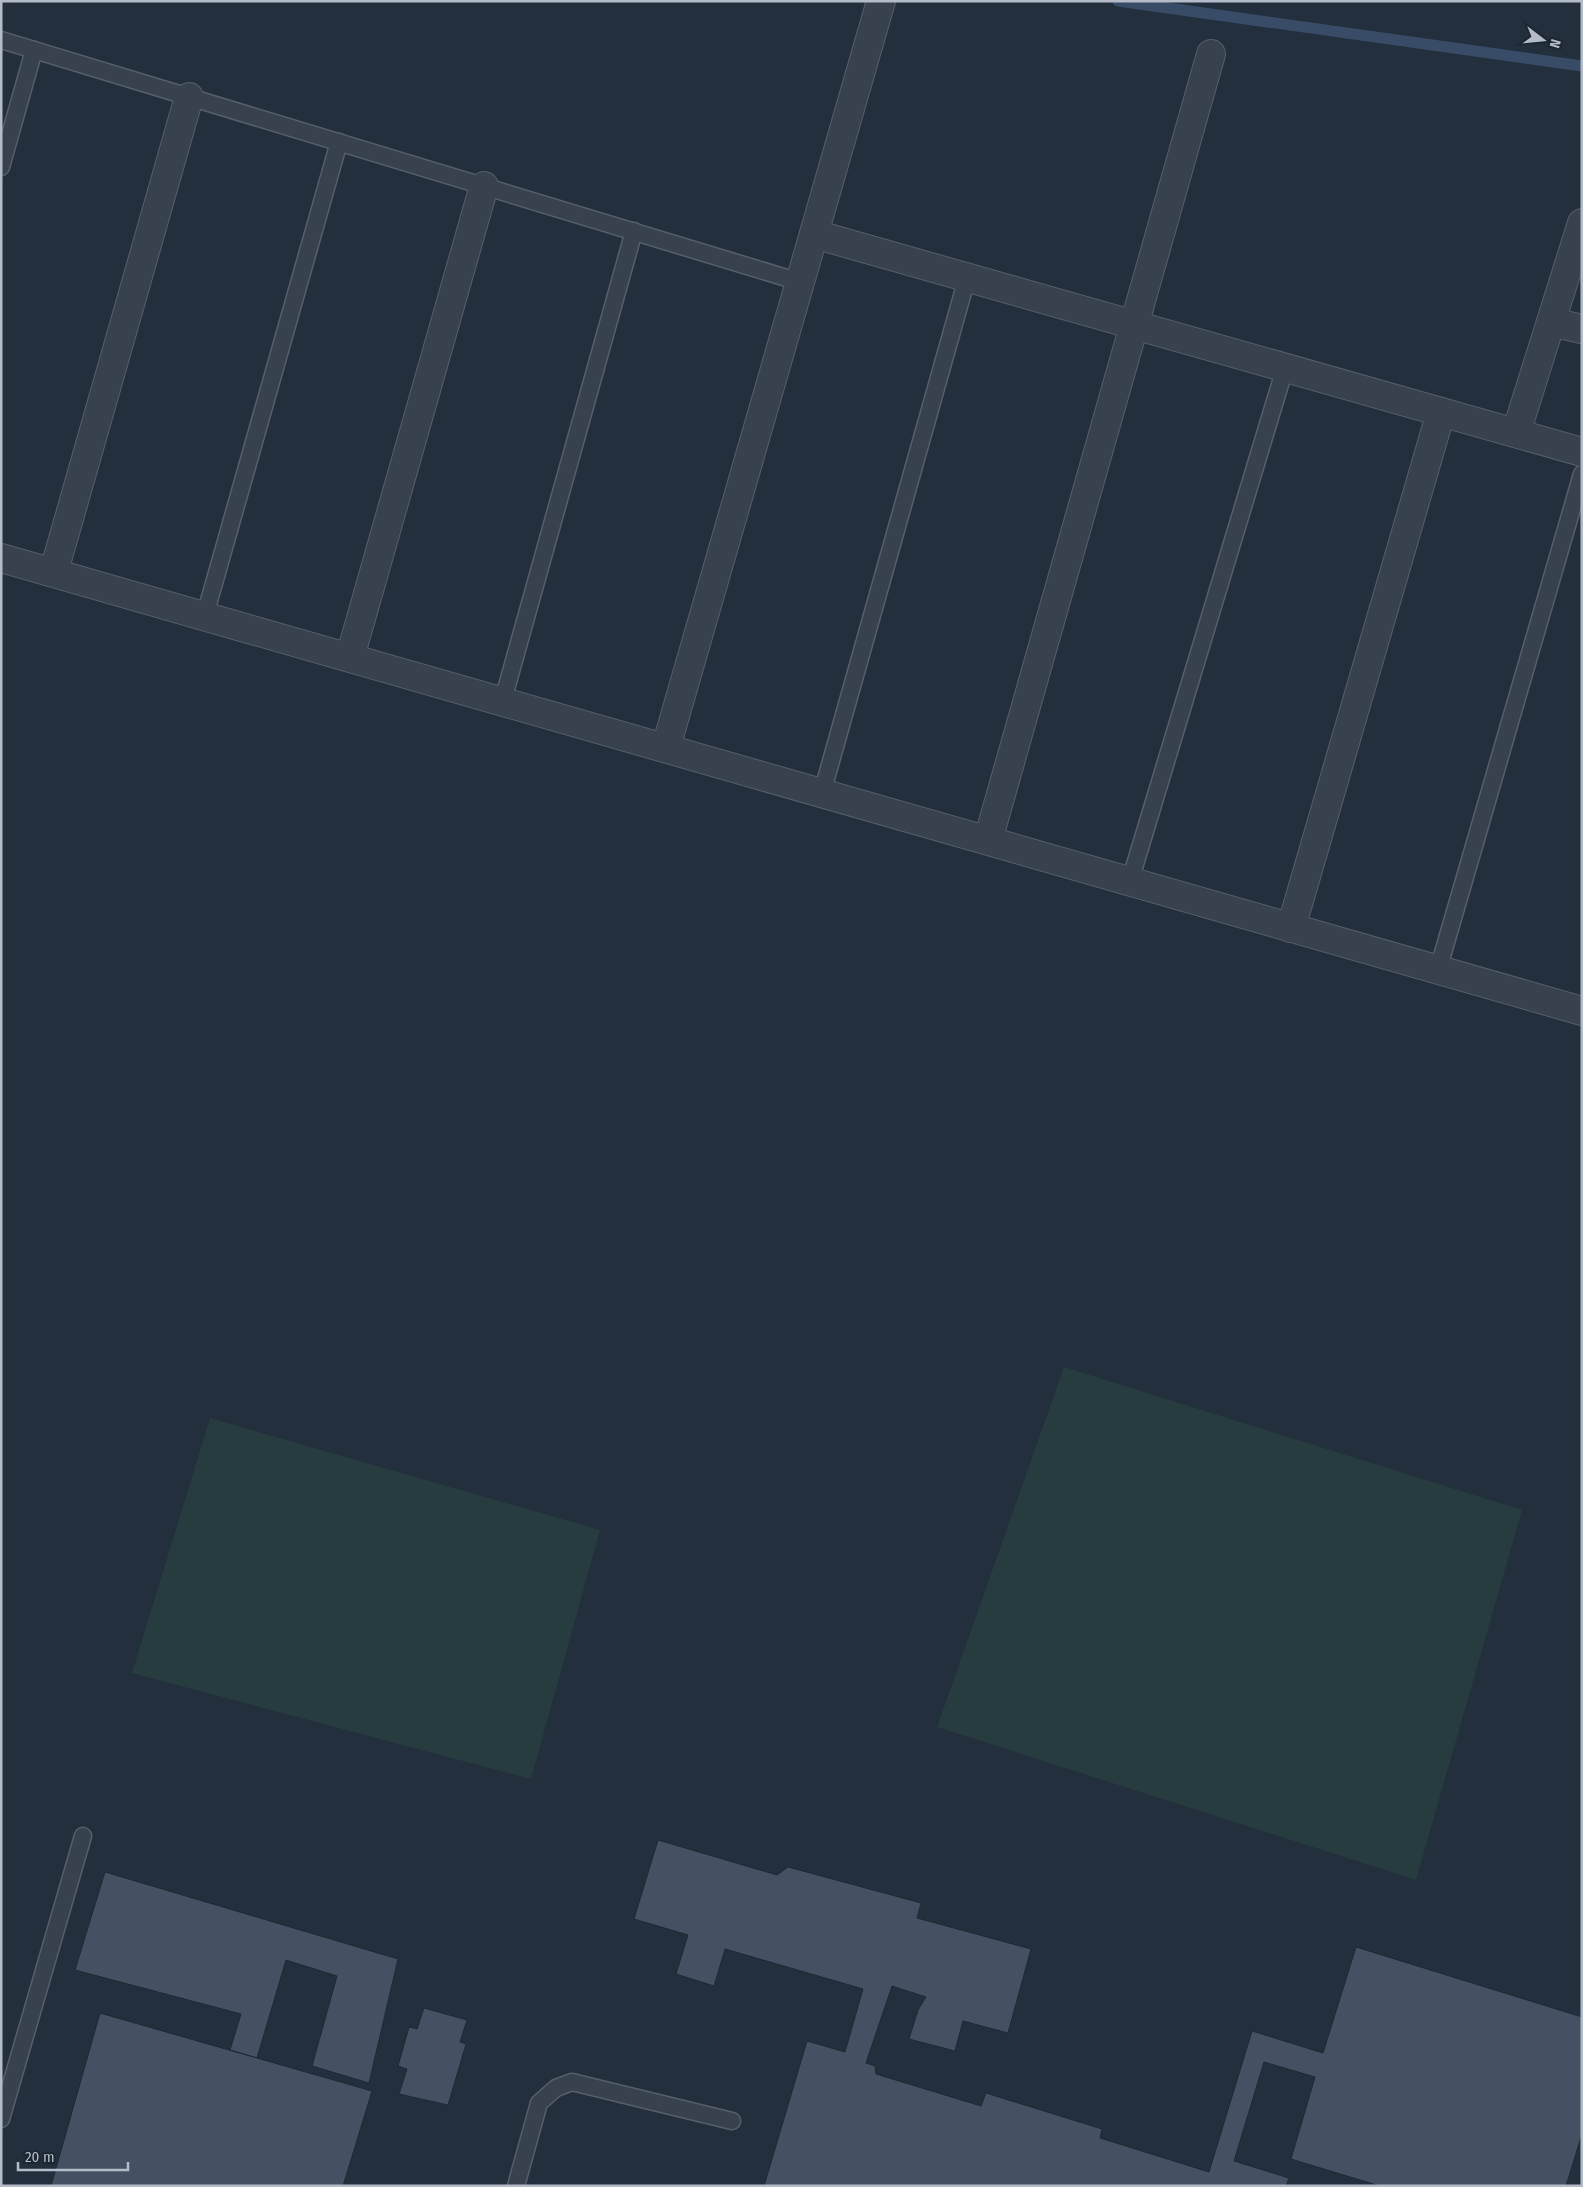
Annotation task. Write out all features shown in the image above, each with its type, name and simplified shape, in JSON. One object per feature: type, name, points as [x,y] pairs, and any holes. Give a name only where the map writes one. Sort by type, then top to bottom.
[{"type":"street","points":[[666,747],[881,1]]},
{"type":"street","points":[[988,840],[1211,54]]},
{"type":"street","points":[[54,571],[189,97]]},
{"type":"street","points":[[350,657],[484,186]]},
{"type":"street","points":[[1516,433],[1582,224]]},
{"type":"street","points":[[814,234],[1582,452]]},
{"type":"street","points":[[1551,322],[1582,329]]},
{"type":"street","points":[[1291,928],[1441,412]]},
{"type":"street","points":[[1,558],[54,571],[1582,1011]]},
{"type":"lane","points":[[1,40],[800,282]]},
{"type":"lane","points":[[1,167],[34,50]]},
{"type":"lane","points":[[205,615],[339,142]]},
{"type":"lane","points":[[503,700],[634,231]]},
{"type":"lane","points":[[822,793],[968,278]]},
{"type":"lane","points":[[1130,881],[1285,368]]},
{"type":"lane","points":[[1438,970],[1582,474]]},
{"type":"lane","points":[[1,2119],[83,1836]]},
{"type":"lane","points":[[516,2186],[539,2103],[556,2088],[572,2082],[732,2121]]},
{"type":"green space","points":[[1064,1367],[1522,1510],[1416,1880],[937,1727]]},
{"type":"green space","points":[[210,1418],[600,1530],[531,1779],[132,1673]]},
{"type":"building","points":[[658,1840],[777,1875],[788,1867],[921,1903],[917,1918],[1031,1949],[1008,2033],[963,2021],[955,2051],[909,2039],[918,2010],[926,1997],[892,1986],[866,2063],[875,2066],[876,2074],[981,2106],[986,2093],[1102,2129],[1100,2138],[1209,2172],[1252,2031],[1323,2053],[1356,1947],[1582,2017],[1582,2134],[1566,2186],[1380,2186],[1291,2159],[1315,2077],[1264,2062],[1234,2161],[1289,2178],[1286,2186],[764,2186],[807,2041],[845,2052],[863,1989],[725,1949],[714,1986],[676,1974],[688,1935],[634,1919]]},
{"type":"building","points":[[105,1872],[398,1959],[369,2083],[312,2066],[337,1976],[286,1960],[257,2058],[230,2050],[241,2014],[75,1970]]},
{"type":"building","points":[[424,2008],[467,2020],[460,2042],[466,2044],[448,2105],[399,2094],[407,2069],[398,2066],[409,2027],[417,2029]]},
{"type":"building","points":[[100,2013],[372,2091],[343,2186],[51,2186]]},
{"type":"waterway","points":[[1118,1],[1582,66]]}]
